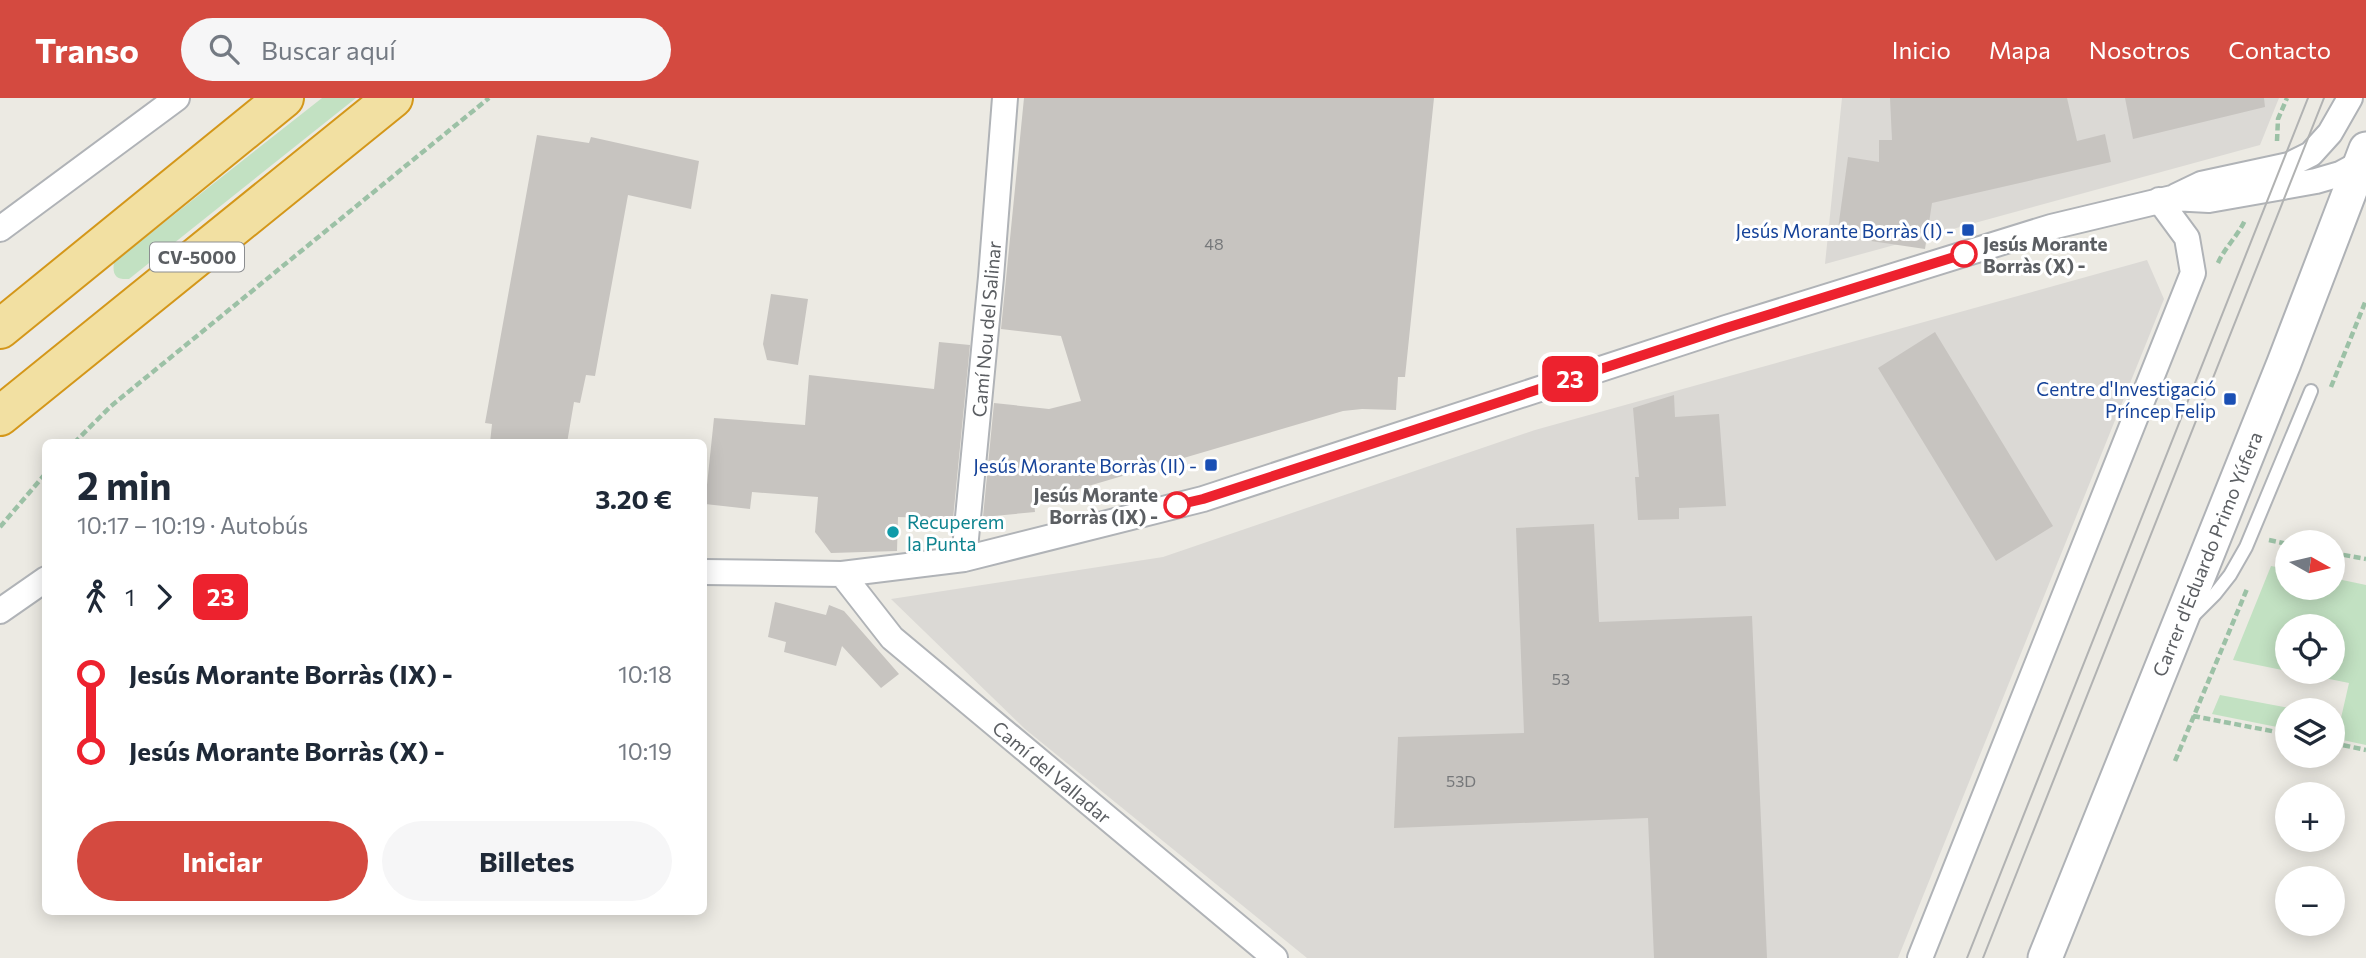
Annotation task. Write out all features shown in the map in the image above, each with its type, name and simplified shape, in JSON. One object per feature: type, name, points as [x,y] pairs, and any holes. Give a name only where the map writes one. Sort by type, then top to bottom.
[{"type":"highway","name":"CV-5000","points":[[0,329],[284,98]]},
{"type":"highway","name":"CV-5000","points":[[0,416],[393,98]]},
{"type":"main road","name":"Carrer d'Eduardo Primo Yúfera","points":[[2045,958],[2284,363],[2364,153]]},
{"type":"street","points":[[0,229],[177,98]]},
{"type":"street","name":"Camí Nou del Salinar","points":[[964,559],[1005,98]]},
{"type":"street","points":[[707,572],[842,574],[964,559],[1203,499],[1726,328],[2051,227],[2166,199],[2208,181],[2289,165],[2311,154],[2330,133],[2350,98]]},
{"type":"street","points":[[2166,199],[2209,200],[2316,181],[2353,167],[2364,153]]},
{"type":"street","points":[[1920,958],[2193,273],[2187,238],[2166,199]]},
{"type":"street","name":"Camí del Valladar","points":[[842,574],[892,638],[1275,958]]},
{"type":"street","points":[[0,611],[42,582]]},
{"type":"lane","points":[[2171,645],[2197,611],[2216,594],[2246,547],[2311,391]]},
{"type":"path","points":[[78,439],[111,406],[489,98]]},
{"type":"path","points":[[2277,144],[2278,119],[2287,98]]},
{"type":"path","points":[[0,527],[42,478]]},
{"type":"path","points":[[2269,540],[2275,541]]},
{"type":"path","points":[[2345,555],[2366,559]]},
{"type":"path","points":[[2193,716],[2275,732]]},
{"type":"path","points":[[2345,746],[2366,750]]},
{"type":"shaded area","points":[[1842,98],[2279,98],[2260,145],[1825,264]]},
{"type":"shaded area","points":[[2147,260],[2164,299],[1898,958],[1307,958],[1025,729],[891,599],[1163,557],[1535,430]]},
{"type":"green space","points":[[322,98],[356,98],[129,279],[116,276],[114,262]]},
{"type":"green space","points":[[2271,566],[2275,567],[2275,600],[2345,600],[2345,581],[2366,585],[2366,745],[2345,741],[2345,700],[2349,683],[2345,682],[2345,614],[2275,614],[2275,669],[2233,660]]},
{"type":"green space","points":[[2220,695],[2275,705],[2275,727],[2212,714]]},
{"type":"building","points":[[1024,98],[1434,98],[1405,377],[1398,377],[1396,410],[1343,411],[1034,502],[1035,512],[983,517],[994,403],[1049,409],[1081,401],[1061,336],[1001,329]]},
{"type":"building","points":[[1890,98],[2067,98],[2077,141],[2105,134],[2111,162],[1932,203],[1925,249],[1837,236],[1848,157],[1879,162],[1879,140],[1892,140]]},
{"type":"building","points":[[2125,98],[2264,98],[2265,107],[2133,139]]},
{"type":"building","points":[[537,135],[589,143],[591,137],[699,161],[691,209],[628,195],[595,376],[586,375],[580,403],[574,402],[568,439],[490,439],[492,424],[485,423]]},
{"type":"building","points":[[771,294],[808,299],[798,365],[767,360],[763,344]]},
{"type":"building","points":[[1935,332],[2053,526],[1996,561],[1878,368]]},
{"type":"building","points":[[939,342],[970,345],[953,519],[898,517],[897,551],[831,553],[815,532],[818,497],[752,492],[750,509],[707,504],[714,418],[805,425],[809,375],[934,389]]},
{"type":"building","points":[[1674,395],[1675,417],[1719,414],[1726,506],[1679,508],[1679,519],[1638,520],[1635,477],[1639,477],[1633,408]]},
{"type":"building","points":[[1594,524],[1599,622],[1752,616],[1767,958],[1654,958],[1648,818],[1394,828],[1398,737],[1524,733],[1516,528]]},
{"type":"building","points":[[775,602],[826,615],[829,605],[844,611],[899,674],[881,688],[842,646],[836,666],[784,652],[786,642],[768,637]]},
{"type":"tram line","points":[[1967,958],[2308,98]]},
{"type":"tram line","points":[[1983,958],[2324,98]]},
{"type":"bus line","name":"23","points":[[1177,505],[1203,499],[1726,328],[1964,254]]},
{"type":"place","name":"Jesús Morante Borràs (I) -","points":[[1968,230]]},
{"type":"place","name":"Jesús Morante Borràs (X) -","points":[[1964,254]]},
{"type":"place","name":"Centre d'Investigació Príncep Felip","points":[[2230,399]]},
{"type":"place","name":"Jesús Morante Borràs (II) -","points":[[1211,465]]},
{"type":"place","name":"Jesús Morante Borràs (IX) -","points":[[1177,505]]},
{"type":"place","name":"Recuperem la Punta","points":[[893,532]]}]
